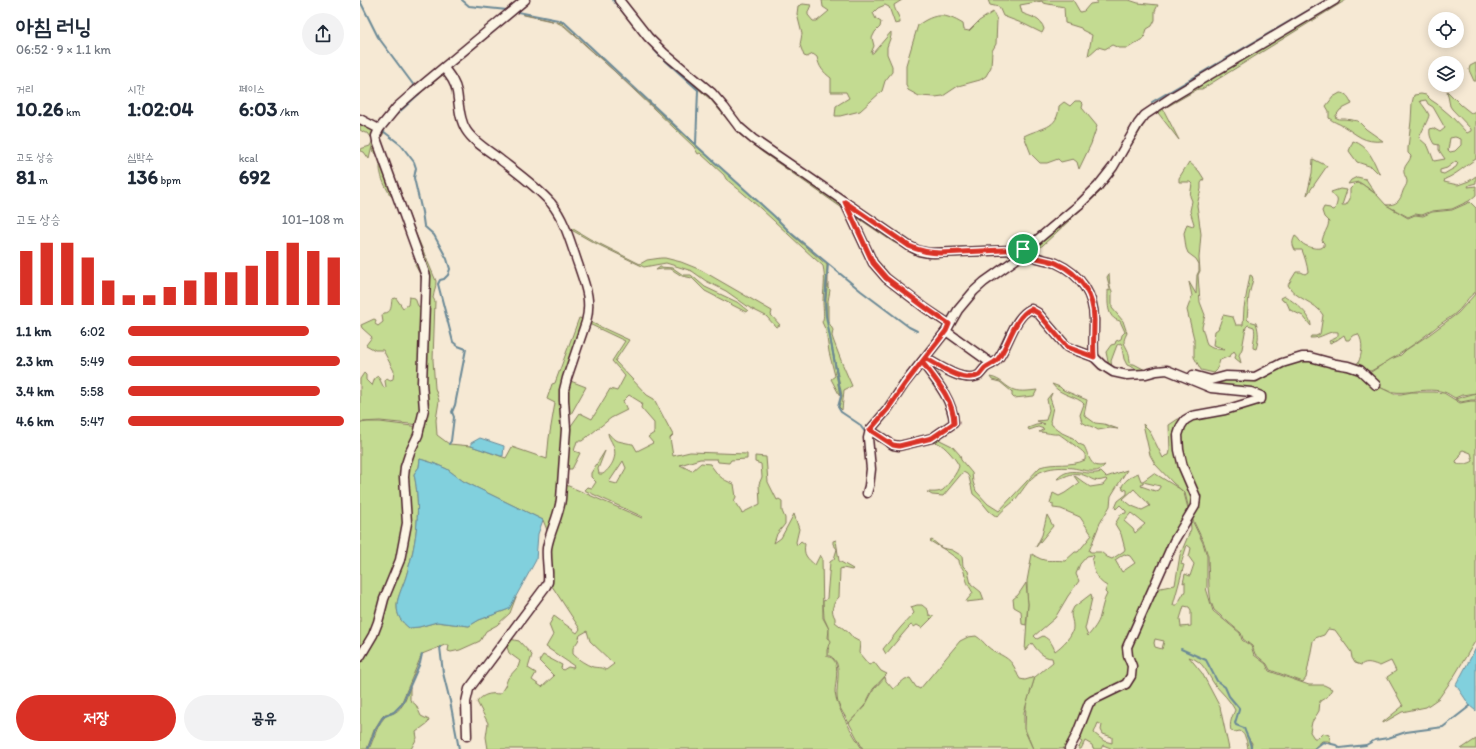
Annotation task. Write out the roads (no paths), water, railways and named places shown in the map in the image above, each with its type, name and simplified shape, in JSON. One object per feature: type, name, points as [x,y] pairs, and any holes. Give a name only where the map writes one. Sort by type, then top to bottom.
[{"type":"street","points":[[360,657],[373,635],[386,592],[398,564],[407,523],[404,477],[405,468],[410,452],[418,435],[424,409],[422,383],[426,276],[376,136],[379,129],[397,107],[525,0]]},
{"type":"street","points":[[619,0],[648,37],[664,53],[712,93],[738,127],[753,139],[909,246],[919,251],[929,253],[1023,249],[1031,245],[1080,204],[1098,186],[1113,167],[1138,124],[1145,115],[1172,97],[1335,0]]},
{"type":"street","points":[[444,68],[453,81],[461,118],[466,130],[545,197],[555,209],[567,234],[589,300],[586,322],[564,390],[566,429],[561,499],[560,507],[547,548],[548,582],[469,689],[466,702],[467,736]]},
{"type":"street","points":[[360,119],[379,129]]},
{"type":"street","points":[[845,202],[873,263],[886,278],[926,308],[992,364]]},
{"type":"street","points":[[867,493],[871,469],[868,438],[870,430],[887,410],[948,327],[958,310],[974,291],[1022,255],[1023,249]]},
{"type":"street","points":[[1023,249],[1028,255],[1065,267],[1084,285],[1091,297],[1094,311],[1094,357]]},
{"type":"street","points":[[924,360],[964,377],[978,375],[997,360],[1011,333],[1023,315],[1031,309],[1038,313],[1067,347],[1094,357],[1112,372],[1133,374],[1180,370],[1211,380],[1231,375],[1250,378],[1258,376],[1282,363],[1302,357],[1310,357],[1360,370],[1376,385]]},
{"type":"street","points":[[870,430],[893,445],[899,446],[932,438],[954,423],[951,408],[924,360]]},
{"type":"street","points":[[1069,749],[1076,736],[1089,703],[1126,684],[1131,676],[1132,666],[1128,656],[1128,647],[1132,635],[1174,540],[1195,506],[1196,497],[1183,467],[1178,450],[1178,435],[1181,426],[1185,420],[1192,416],[1225,410],[1261,399],[1261,396],[1251,392],[1211,388],[1167,370]]},
{"type":"water","points":[[480,438],[504,446],[503,456],[471,446],[471,443]]},
{"type":"water","points":[[420,459],[447,469],[463,481],[543,520],[538,534],[536,560],[509,609],[479,620],[469,626],[437,622],[409,628],[400,618],[397,609],[397,602],[406,577],[417,524],[417,499],[414,474],[419,467]]},
{"type":"water","points":[[1476,648],[1476,711],[1470,706],[1456,685]]},
{"type":"waterway","points":[[462,0],[469,6],[507,10]]},
{"type":"waterway","points":[[613,0],[658,54],[698,90],[696,144]]},
{"type":"waterway","points":[[1152,102],[1326,0]]},
{"type":"waterway","points":[[360,1],[378,37],[415,87]]},
{"type":"waterway","points":[[518,12],[558,20],[565,23],[792,234],[861,291],[909,327],[917,331]]},
{"type":"waterway","points":[[396,115],[420,93]]},
{"type":"waterway","points":[[388,124],[383,131],[401,145],[414,162],[416,168],[414,178],[424,226],[434,235],[447,259],[450,269],[448,275],[444,279],[440,280],[438,284],[453,342],[466,349],[455,405],[452,412],[454,417],[451,441],[449,444]]},
{"type":"waterway","points":[[828,264],[825,300],[826,316],[841,396],[838,407],[841,412],[859,424],[865,432]]},
{"type":"waterway","points":[[440,647],[443,673],[459,749]]},
{"type":"waterway","points":[[1181,649],[1206,660],[1217,681],[1225,687],[1229,696],[1239,708],[1235,723],[1236,725],[1244,728],[1251,749]]},
{"type":"waterway","points":[[368,749],[375,730],[383,717],[394,712],[402,704],[420,663],[422,654]]},
{"type":"waterway","points":[[1314,749],[1323,742],[1336,745],[1340,748],[1366,745],[1375,740],[1388,738],[1406,732],[1443,727],[1470,706]]}]
